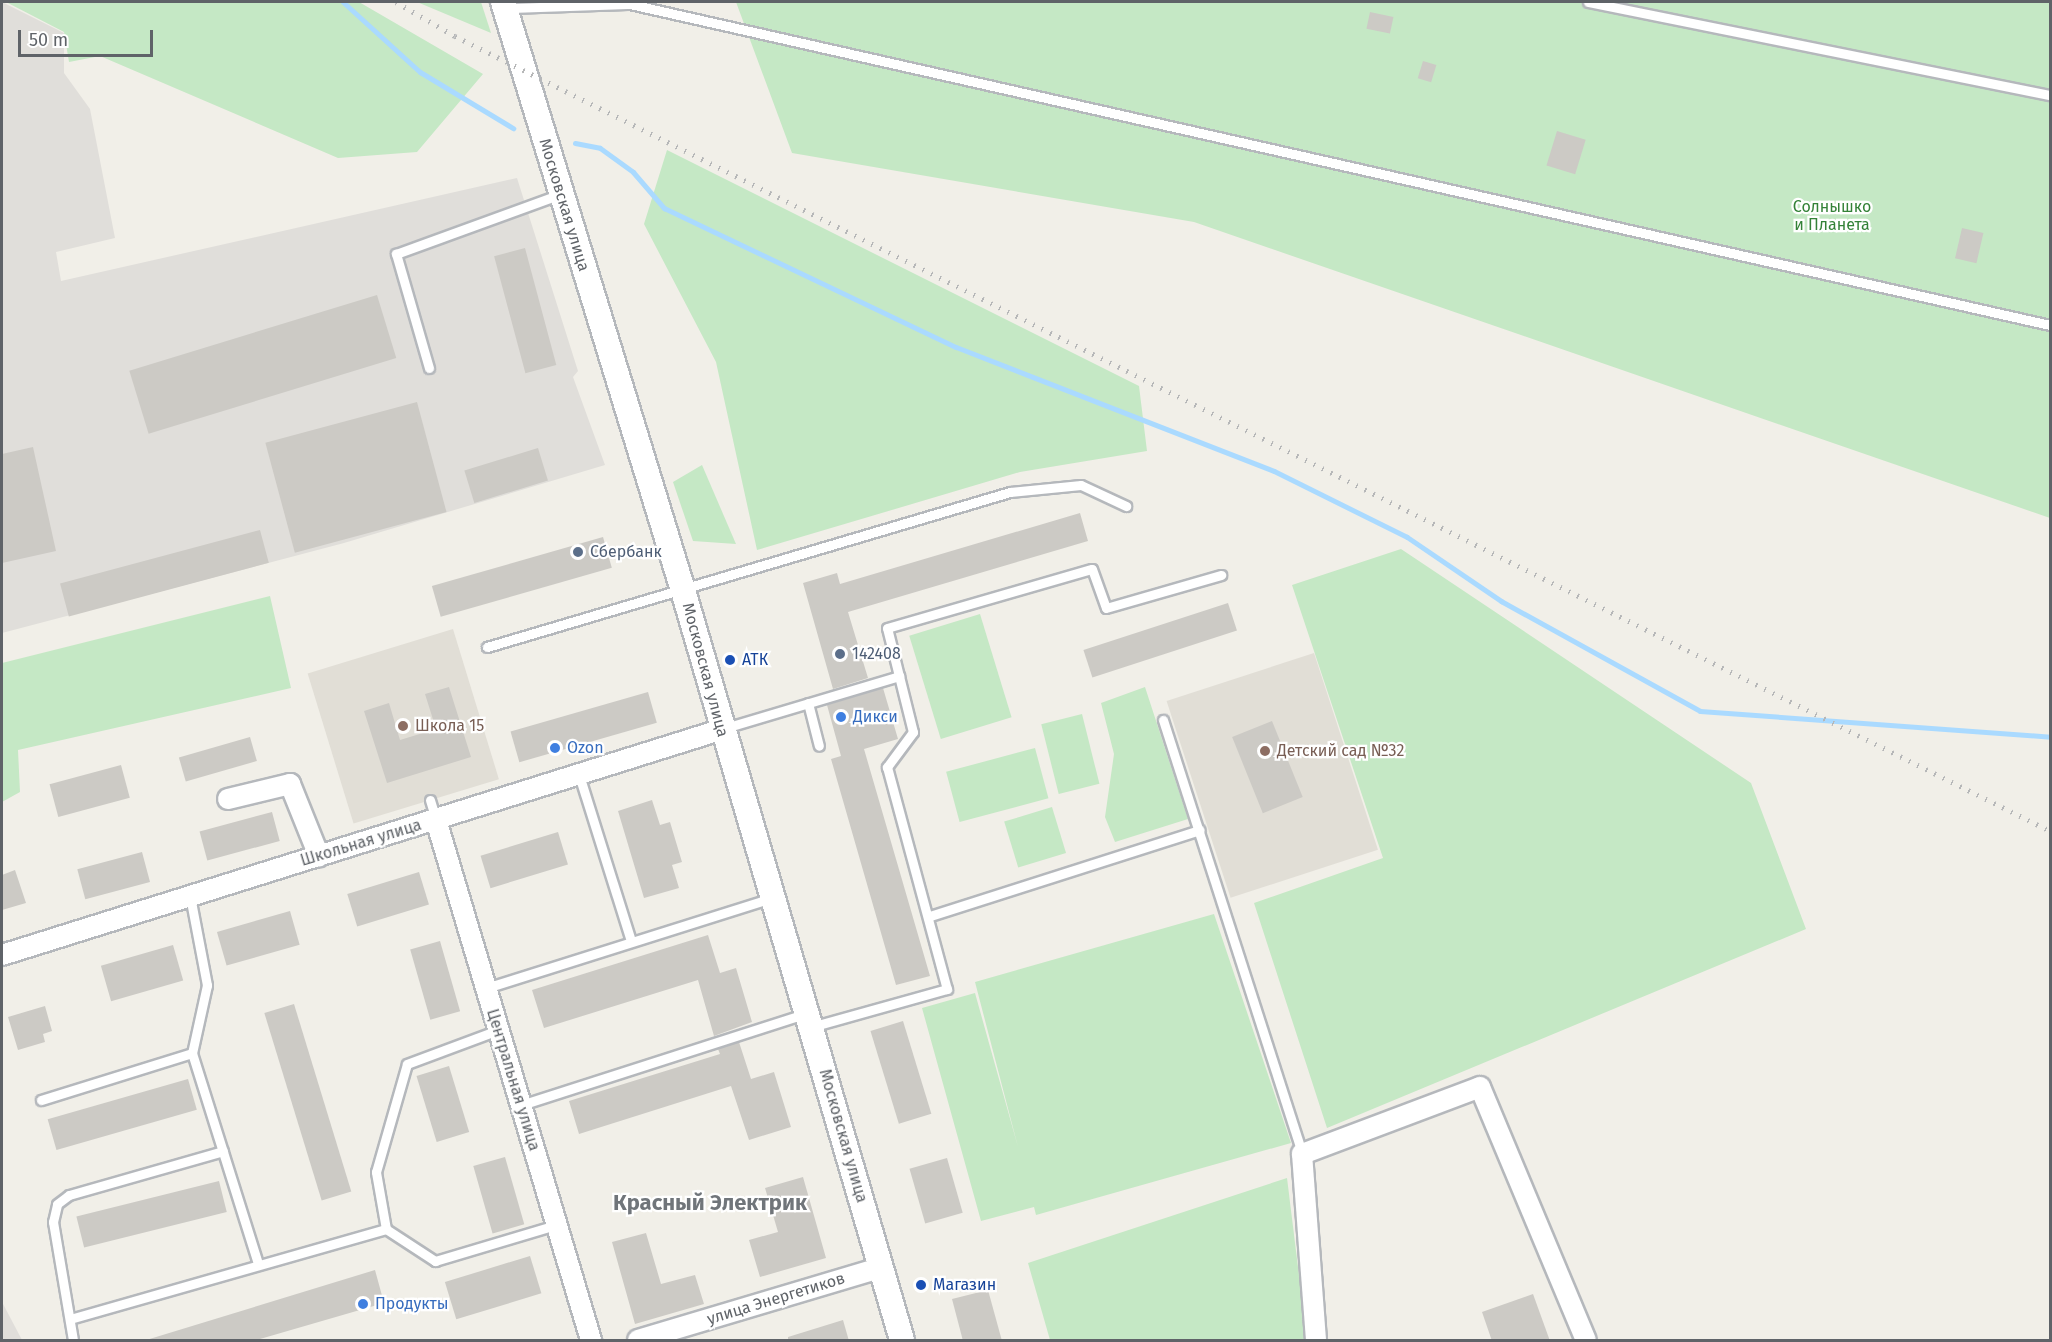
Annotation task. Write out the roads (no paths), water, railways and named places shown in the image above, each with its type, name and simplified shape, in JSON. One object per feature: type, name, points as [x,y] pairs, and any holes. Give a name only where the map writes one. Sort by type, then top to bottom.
[{"type":"street","name":"Московская улица","points":[[504,5],[682,587],[720,730],[809,1020],[902,1341]]},
{"type":"street","name":"Школьная улица","points":[[2,955],[720,730]]},
{"type":"street","points":[[228,799],[290,784],[319,856]]},
{"type":"street","name":"Центральная улица","points":[[436,820],[591,1341]]},
{"type":"street","points":[[1316,1341],[1302,1154],[1480,1087],[1586,1341]]},
{"type":"street","name":"улица Энергетиков","points":[[638,1341],[880,1268]]},
{"type":"lane","points":[[1588,2],[2050,95]]},
{"type":"lane","points":[[504,5],[631,3],[2050,325]]},
{"type":"lane","points":[[429,368],[396,254],[561,194]]},
{"type":"lane","points":[[487,647],[682,587],[1010,492],[1082,485],[1126,506]]},
{"type":"lane","points":[[520,1105],[809,1020],[947,989],[930,916],[887,767],[913,732],[887,628],[1092,569],[1106,608],[1221,575]]},
{"type":"lane","points":[[720,730],[899,676]]},
{"type":"lane","points":[[808,704],[819,746]]},
{"type":"lane","points":[[1163,720],[1302,1154]]},
{"type":"lane","points":[[579,775],[631,940]]},
{"type":"lane","points":[[430,800],[436,820]]},
{"type":"lane","points":[[930,916],[1200,830]]},
{"type":"lane","points":[[190,896],[207,985],[192,1053],[258,1263]]},
{"type":"lane","points":[[486,988],[631,940],[772,898]]},
{"type":"lane","points":[[498,1030],[407,1064],[376,1173],[386,1229],[435,1261],[556,1225]]},
{"type":"lane","points":[[41,1100],[192,1053]]},
{"type":"lane","points":[[73,1341],[53,1222],[57,1204],[69,1195],[223,1151]]},
{"type":"lane","points":[[70,1319],[258,1263],[386,1229]]},
{"type":"waterway","points":[[343,2],[420,72],[513,128]]},
{"type":"waterway","points":[[575,143],[600,148],[633,172],[664,208],[956,347],[1274,471],[1407,537],[1501,601],[1700,711],[2050,737]]},
{"type":"railway","points":[[396,2],[455,36],[2050,831]]},
{"type":"place","name":"Сбербанк","points":[[578,552]]},
{"type":"place","name":"142408","points":[[840,654]]},
{"type":"place","name":"АТК","points":[[730,660]]},
{"type":"place","name":"Дикси","points":[[841,717]]},
{"type":"place","name":"Школа 15","points":[[403,726]]},
{"type":"place","name":"Ozon","points":[[555,748]]},
{"type":"place","name":"Детский сад №32","points":[[1265,751]]},
{"type":"place","name":"Магазин","points":[[921,1285]]},
{"type":"place","name":"Продукты","points":[[363,1304]]},
{"type":"district","name":"Красный Электрик","points":[[710,1203]]},
{"type":"park label","name":"Солнышко и Планета","points":[[1832,216]]}]
